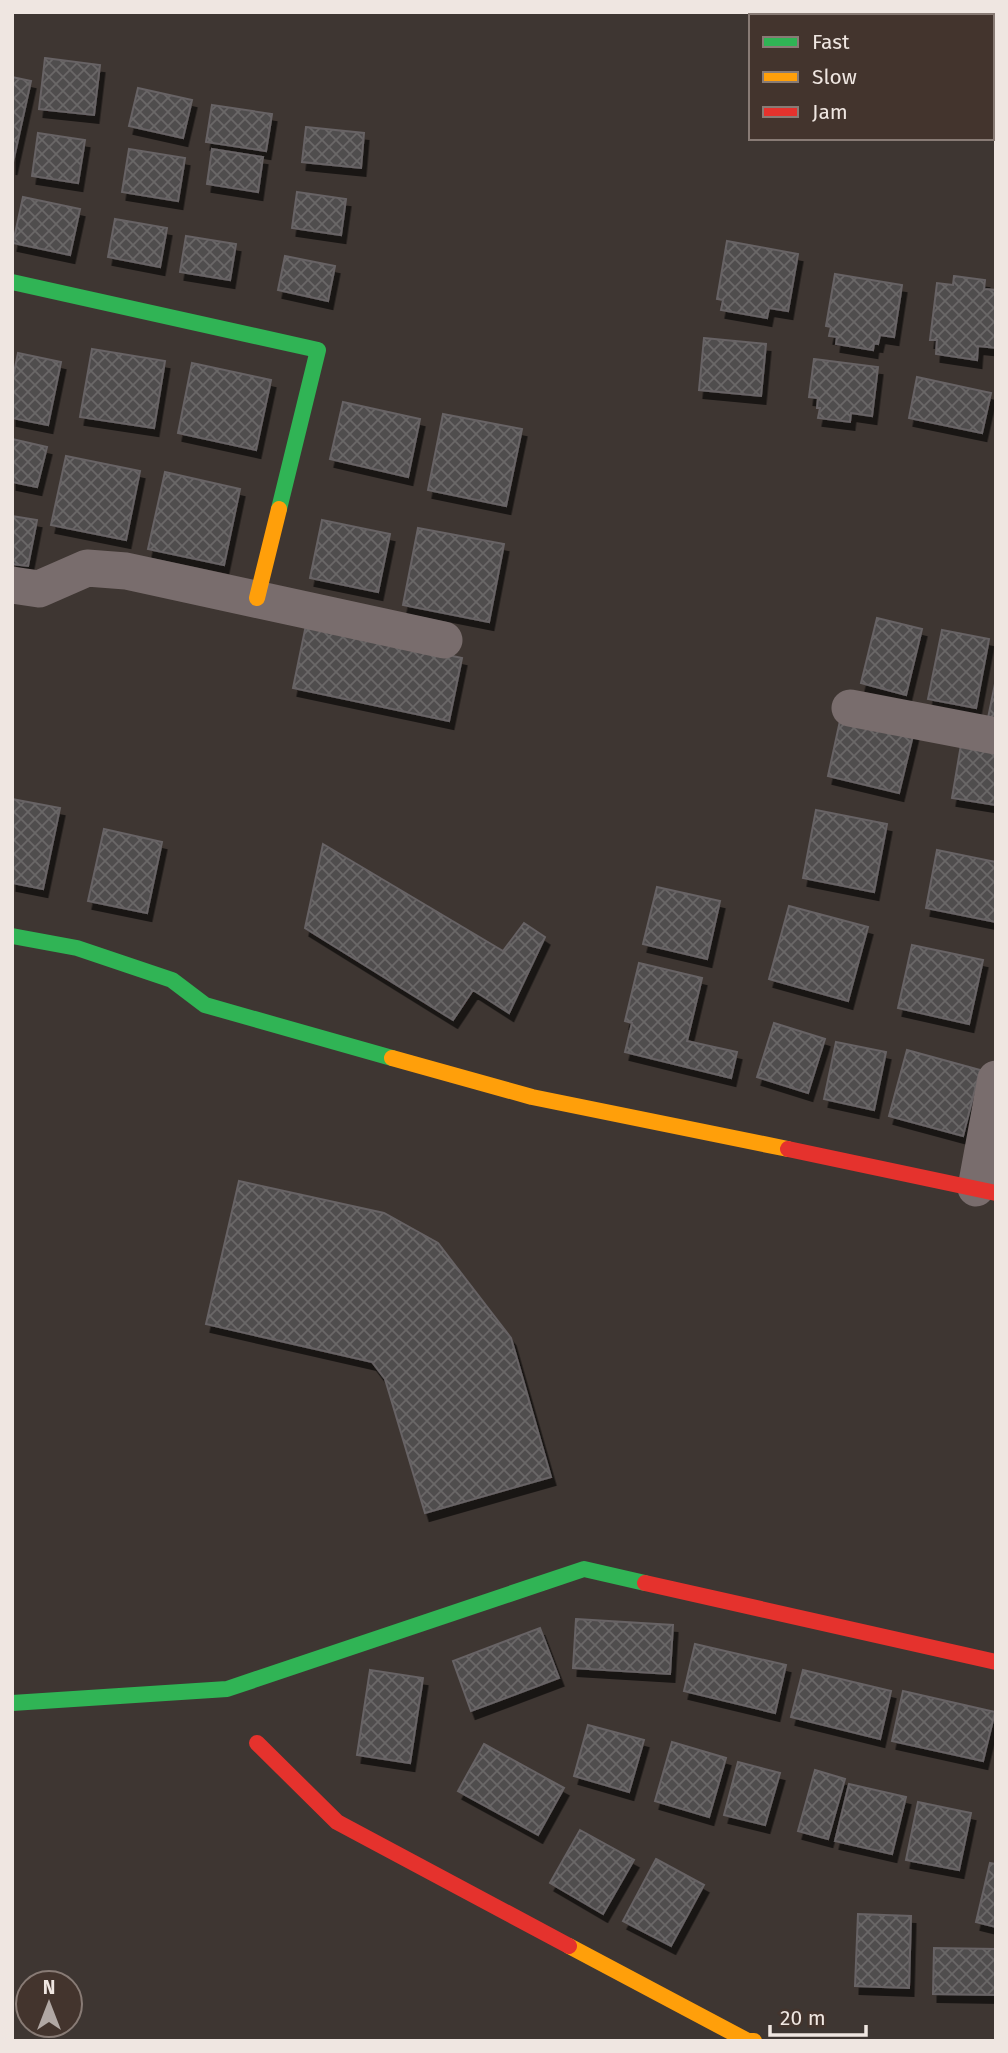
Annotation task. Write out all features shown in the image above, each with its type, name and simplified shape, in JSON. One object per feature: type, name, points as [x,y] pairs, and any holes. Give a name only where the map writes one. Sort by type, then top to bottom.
[{"type":"street","points":[[12,282],[318,350],[257,598]]},
{"type":"street","points":[[12,585],[38,589],[87,568],[126,571],[444,640]]},
{"type":"street","points":[[850,708],[996,736]]},
{"type":"street","points":[[12,936],[77,948],[173,981],[205,1005],[532,1097],[986,1191],[996,1079]]},
{"type":"street","points":[[12,1703],[227,1689],[584,1569],[996,1662]]},
{"type":"street","points":[[257,1743],[337,1822],[748,2041],[754,2041]]},
{"type":"building","points":[[45,58],[100,65],[94,115],[39,109]]},
{"type":"building","points":[[12,77],[31,81],[12,167]]},
{"type":"building","points":[[138,88],[192,100],[183,138],[129,126]]},
{"type":"building","points":[[212,105],[272,114],[266,151],[206,142]]},
{"type":"building","points":[[306,127],[364,133],[361,168],[302,162]]},
{"type":"building","points":[[38,133],[85,140],[78,183],[32,176]]},
{"type":"building","points":[[129,149],[185,158],[178,201],[122,192]]},
{"type":"building","points":[[212,149],[263,157],[258,192],[207,184]]},
{"type":"building","points":[[297,192],[346,199],[341,235],[292,228]]},
{"type":"building","points":[[23,197],[80,209],[70,255],[13,243]]},
{"type":"building","points":[[115,219],[167,228],[160,267],[108,257]]},
{"type":"building","points":[[186,236],[236,244],[230,280],[180,272]]},
{"type":"building","points":[[727,241],[798,254],[788,311],[769,308],[767,318],[721,310],[723,300],[717,299]]},
{"type":"building","points":[[285,256],[335,266],[328,301],[278,290]]},
{"type":"building","points":[[835,274],[902,285],[894,337],[880,335],[873,350],[836,344],[837,337],[829,336],[831,327],[826,326]]},
{"type":"building","points":[[954,276],[985,280],[984,289],[996,290],[996,348],[978,346],[977,360],[936,354],[937,340],[930,340],[937,283],[953,285]]},
{"type":"building","points":[[704,338],[766,344],[761,396],[699,390]]},
{"type":"building","points":[[92,349],[165,361],[154,428],[80,417]]},
{"type":"building","points":[[18,353],[61,362],[48,425],[12,418],[12,382]]},
{"type":"building","points":[[814,359],[878,367],[872,416],[851,413],[850,422],[818,418],[818,398],[809,397]]},
{"type":"building","points":[[192,363],[271,380],[256,450],[178,433]]},
{"type":"building","points":[[917,377],[991,393],[982,433],[909,418]]},
{"type":"building","points":[[343,402],[420,419],[408,477],[330,459]]},
{"type":"building","points":[[443,414],[522,429],[506,506],[428,490]]},
{"type":"building","points":[[12,439],[47,447],[37,487],[12,482]]},
{"type":"building","points":[[66,456],[140,471],[126,540],[51,525]]},
{"type":"building","points":[[165,472],[240,489],[224,565],[148,549]]},
{"type":"building","points":[[12,516],[37,520],[28,566],[12,564]]},
{"type":"building","points":[[322,520],[390,534],[378,592],[310,578]]},
{"type":"building","points":[[418,528],[504,544],[489,622],[403,605]]},
{"type":"building","points":[[877,618],[922,629],[906,695],[861,683]]},
{"type":"building","points":[[306,625],[462,658],[449,721],[293,688]]},
{"type":"building","points":[[942,630],[989,639],[976,708],[928,699]]},
{"type":"building","points":[[996,679],[996,720],[988,718]]},
{"type":"building","points":[[843,707],[916,723],[899,793],[828,776]]},
{"type":"building","points":[[963,733],[996,739],[996,805],[952,798]]},
{"type":"building","points":[[12,799],[60,808],[43,889],[12,883]]},
{"type":"building","points":[[816,810],[887,824],[874,892],[803,878]]},
{"type":"building","points":[[104,829],[162,842],[147,913],[88,901]]},
{"type":"building","points":[[323,844],[503,951],[524,923],[545,937],[509,1013],[473,990],[453,1020],[305,928]]},
{"type":"building","points":[[937,850],[996,862],[996,922],[926,908]]},
{"type":"building","points":[[657,887],[720,901],[707,959],[643,944]]},
{"type":"building","points":[[789,906],[868,927],[848,1001],[769,979]]},
{"type":"building","points":[[912,945],[983,960],[969,1024],[898,1008]]},
{"type":"building","points":[[639,963],[702,978],[687,1041],[737,1052],[731,1078],[625,1052],[632,1023],[625,1021]]},
{"type":"building","points":[[774,1023],[825,1039],[808,1093],[757,1077]]},
{"type":"building","points":[[836,1042],[886,1052],[874,1110],[824,1099]]},
{"type":"building","points":[[907,1050],[980,1070],[963,1136],[889,1116]]},
{"type":"building","points":[[239,1181],[384,1213],[438,1243],[511,1338],[551,1477],[425,1513],[385,1379],[372,1362],[206,1324]]},
{"type":"building","points":[[576,1619],[673,1625],[670,1674],[573,1668]]},
{"type":"building","points":[[540,1628],[559,1678],[471,1711],[453,1661]]},
{"type":"building","points":[[695,1644],[786,1665],[775,1713],[684,1691]]},
{"type":"building","points":[[370,1670],[423,1678],[410,1763],[357,1755]]},
{"type":"building","points":[[803,1670],[891,1691],[880,1739],[791,1717]]},
{"type":"building","points":[[903,1691],[995,1712],[983,1761],[892,1741]]},
{"type":"building","points":[[588,1725],[644,1740],[629,1792],[574,1776]]},
{"type":"building","points":[[672,1742],[726,1758],[709,1817],[655,1801]]},
{"type":"building","points":[[484,1744],[564,1788],[538,1835],[458,1791]]},
{"type":"building","points":[[738,1762],[780,1773],[765,1825],[724,1815]]},
{"type":"building","points":[[815,1770],[845,1779],[828,1839],[798,1831]]},
{"type":"building","points":[[849,1784],[906,1797],[892,1854],[835,1841]]},
{"type":"building","points":[[918,1802],[971,1813],[959,1870],[906,1860]]},
{"type":"building","points":[[580,1830],[634,1860],[603,1914],[550,1883]]},
{"type":"building","points":[[656,1859],[704,1885],[671,1946],[623,1921]]},
{"type":"building","points":[[990,1863],[996,1864],[996,1927],[976,1922]]},
{"type":"building","points":[[858,1914],[911,1916],[909,1988],[855,1986]]},
{"type":"building","points":[[934,1948],[996,1949],[996,1995],[933,1994]]},
{"type":"traffic: fast","points":[[12,282],[318,350],[279,509]]},
{"type":"traffic: fast","points":[[12,936],[77,948],[172,980],[205,1005],[392,1058]]},
{"type":"traffic: fast","points":[[12,1703],[227,1689],[584,1569],[645,1583]]},
{"type":"traffic: slow","points":[[257,598],[279,509]]},
{"type":"traffic: slow","points":[[392,1058],[532,1097],[788,1149]]},
{"type":"traffic: slow","points":[[569,1946],[748,2041],[754,2041]]},
{"type":"traffic: jam","points":[[788,1149],[996,1193]]},
{"type":"traffic: jam","points":[[645,1583],[996,1662]]},
{"type":"traffic: jam","points":[[257,1743],[337,1822],[569,1946]]}]
